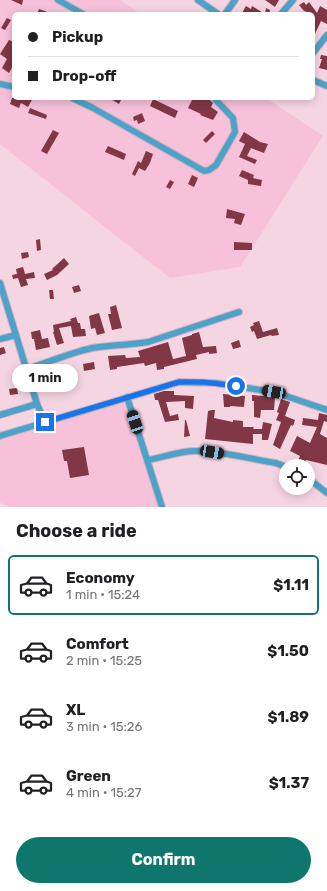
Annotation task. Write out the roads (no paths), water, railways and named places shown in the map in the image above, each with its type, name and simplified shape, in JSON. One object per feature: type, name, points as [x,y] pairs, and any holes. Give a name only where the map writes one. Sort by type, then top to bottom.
[{"type":"street","points":[[58,0],[79,12]]},
{"type":"street","points":[[198,0],[215,12]]},
{"type":"street","points":[[226,12],[235,0]]},
{"type":"street","points":[[283,12],[293,0]]},
{"type":"street","points":[[315,50],[327,35]]},
{"type":"street","points":[[315,81],[327,86]]},
{"type":"street","points":[[0,84],[12,87]]},
{"type":"street","points":[[76,100],[204,171],[209,170],[216,165],[235,132],[233,118],[216,100]]},
{"type":"street","points":[[0,282],[37,404],[45,422]]},
{"type":"street","points":[[27,369],[91,349],[148,342],[240,312]]},
{"type":"street","points":[[0,339],[16,335]]},
{"type":"street","points":[[0,436],[179,382],[247,387],[274,392],[327,410]]},
{"type":"street","points":[[127,397],[162,507]]},
{"type":"street","points":[[0,415],[37,404]]},
{"type":"street","points":[[148,460],[196,451],[212,452],[279,465]]},
{"type":"street","points":[[315,484],[327,493]]}]
